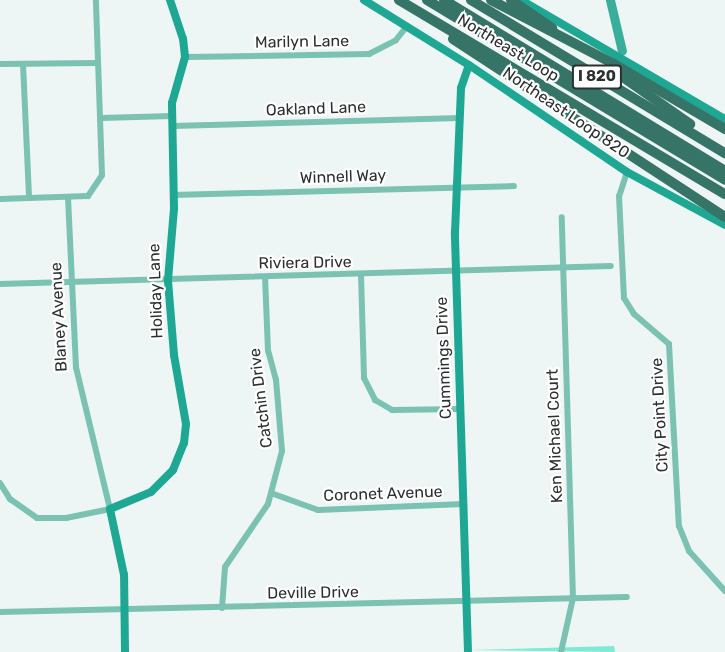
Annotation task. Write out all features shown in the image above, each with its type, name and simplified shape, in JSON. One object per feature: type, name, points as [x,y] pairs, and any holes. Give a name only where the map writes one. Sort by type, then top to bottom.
[{"type":"highway","name":"Northeast Loop","points":[[399,0],[725,194]]},
{"type":"highway","points":[[427,0],[725,180]]},
{"type":"highway","points":[[444,0],[725,171]]},
{"type":"highway","name":"Northeast Loop","points":[[471,0],[725,153]]},
{"type":"highway","points":[[491,0],[650,81],[725,129]]},
{"type":"highway","points":[[511,0],[725,147]]},
{"type":"highway","points":[[446,29],[456,43],[725,217]]},
{"type":"street","points":[[0,199],[88,196],[102,175],[96,0]]},
{"type":"street","name":"Holiday Lane","points":[[110,509],[151,492],[162,484],[177,465],[184,442],[186,424],[174,355],[168,280],[173,195],[172,116],[185,57],[183,39],[170,0]]},
{"type":"street","name":"Northeast Loop 820","points":[[364,0],[469,65],[627,172],[725,225]]},
{"type":"street","points":[[521,0],[611,53],[650,81],[725,119]]},
{"type":"street","name":"Marilyn Lane","points":[[185,57],[369,54],[383,50],[407,26]]},
{"type":"street","points":[[0,64],[98,63]]},
{"type":"street","points":[[23,64],[29,198]]},
{"type":"street","name":"Cummings Drive","points":[[468,652],[456,272],[462,78],[469,65]]},
{"type":"street","points":[[101,118],[172,116]]},
{"type":"street","name":"Oakland Lane","points":[[172,126],[460,118]]},
{"type":"street","name":"City Point Drive","points":[[627,172],[619,196],[624,298],[634,314],[669,344],[679,526],[689,551],[725,591]]},
{"type":"street","name":"Winnell Way","points":[[173,195],[514,186]]},
{"type":"street","name":"Blaney Avenue","points":[[68,197],[74,355],[82,406],[121,558],[125,652]]},
{"type":"street","name":"Ken Michael Court","points":[[561,652],[573,598],[562,217]]},
{"type":"street","name":"Riviera Drive","points":[[0,284],[611,266]]},
{"type":"street","points":[[361,275],[364,378],[375,400],[392,410],[461,409]]},
{"type":"street","name":"Catchin Drive","points":[[222,608],[225,567],[257,524],[270,493],[282,451],[276,380],[268,351],[266,277]]},
{"type":"street","points":[[1,488],[24,511],[38,518],[66,518],[110,509]]},
{"type":"street","name":"Coronet Avenue","points":[[270,493],[318,510],[464,504]]},
{"type":"street","name":"Deville Drive","points":[[0,612],[627,597]]},
{"type":"green space","points":[[614,646],[615,652],[471,650]]},
{"type":"waterway","points":[[610,0],[622,51]]}]
